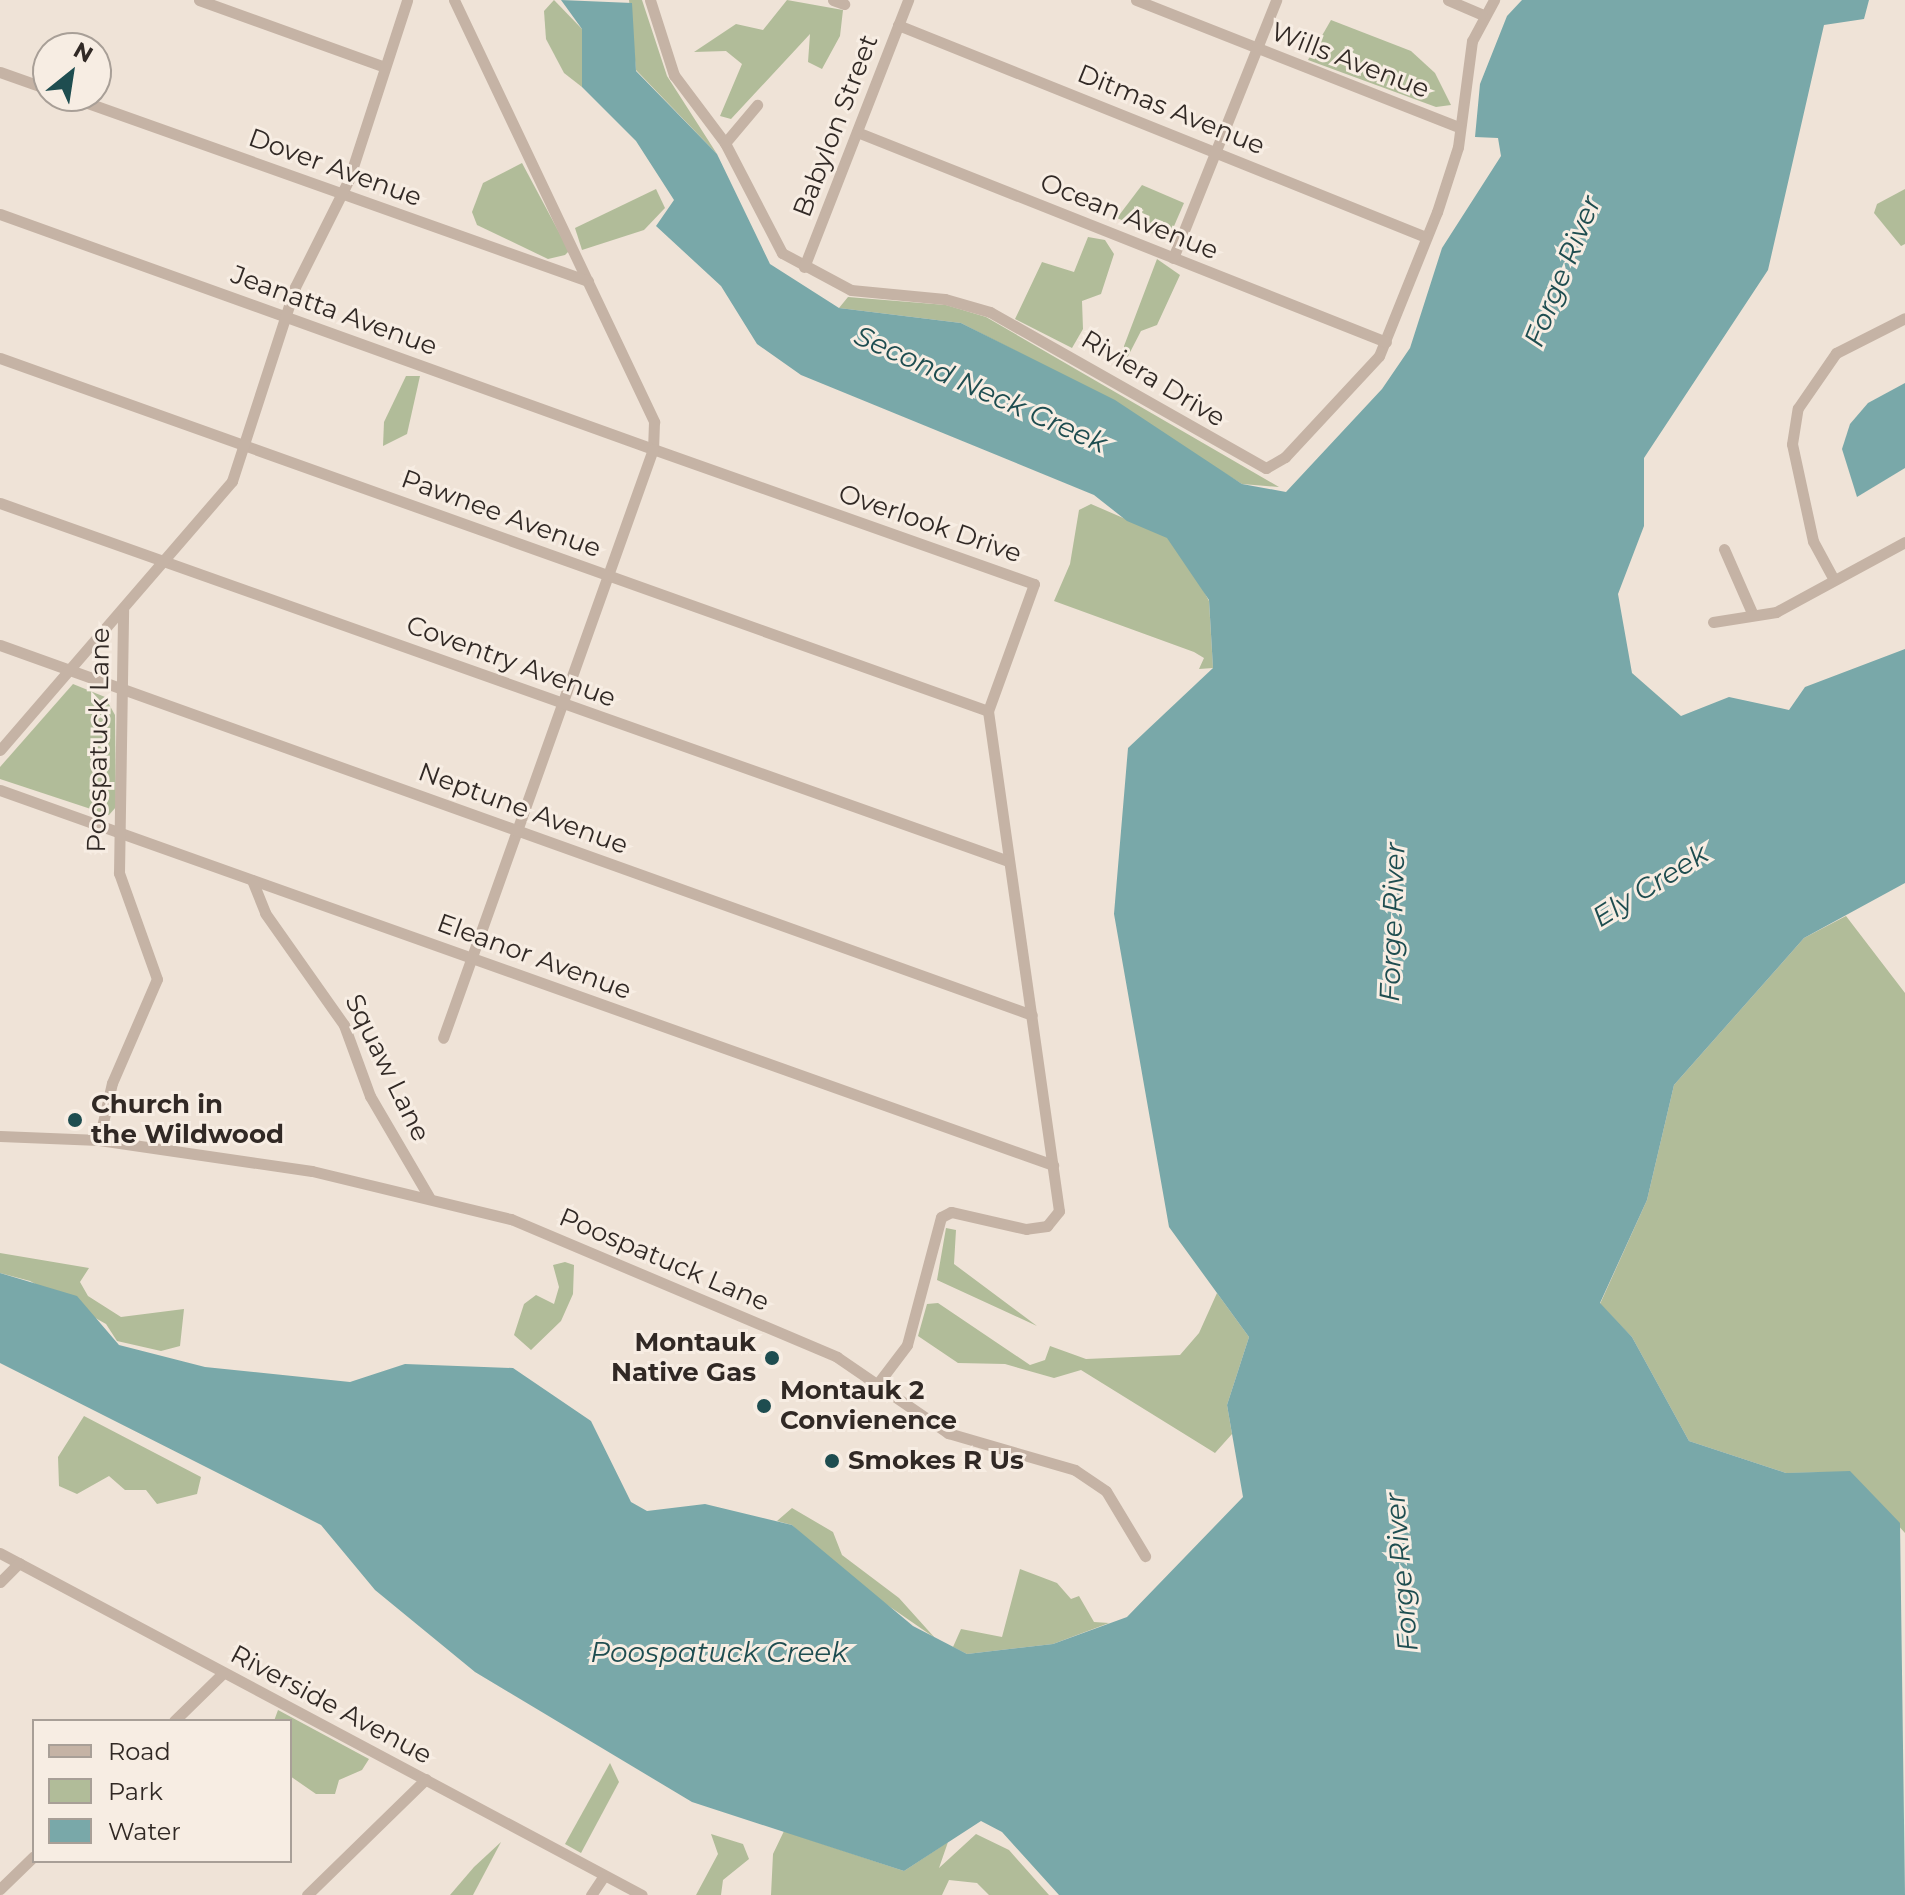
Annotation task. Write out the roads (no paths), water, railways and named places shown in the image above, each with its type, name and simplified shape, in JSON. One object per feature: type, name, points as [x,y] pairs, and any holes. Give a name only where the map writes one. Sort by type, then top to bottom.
[{"type":"street","points":[[199,0],[382,66]]},
{"type":"street","points":[[0,750],[232,481],[285,316],[343,193],[382,66],[407,0]]},
{"type":"street","points":[[443,1038],[653,449],[654,422],[454,0]]},
{"type":"street","name":"Riviera Drive","points":[[650,0],[674,75],[725,143],[782,253],[851,290],[945,299],[990,312],[1266,468],[1285,457],[1386,342],[1426,237],[1459,127],[1481,14]]},
{"type":"street","name":"Babylon Street","points":[[804,267],[908,0]]},
{"type":"street","name":"Wills Avenue","points":[[1136,0],[1459,127]]},
{"type":"street","points":[[1173,258],[1276,0]]},
{"type":"street","points":[[1448,0],[1481,14],[1494,0]]},
{"type":"street","name":"Ditmas Avenue","points":[[898,25],[1426,237]]},
{"type":"street","points":[[0,72],[32,83]]},
{"type":"street","points":[[725,143],[757,105]]},
{"type":"street","name":"Dover Avenue","points":[[112,112],[588,281]]},
{"type":"street","name":"Ocean Avenue","points":[[857,132],[1386,342]]},
{"type":"street","name":"Jeanatta Avenue","points":[[0,214],[653,449]]},
{"type":"street","points":[[1833,578],[1813,541],[1792,444],[1798,408],[1836,353],[1905,318]]},
{"type":"street","name":"Pawnee Avenue","points":[[0,358],[988,711]]},
{"type":"street","name":"Overlook Drive","points":[[653,449],[1034,584],[988,711],[1059,1211],[1047,1226],[941,1217],[907,1345],[879,1382]]},
{"type":"street","name":"Coventry Avenue","points":[[0,503],[1008,861]]},
{"type":"street","points":[[1713,622],[1776,612],[1833,578],[1905,542]]},
{"type":"street","points":[[1724,549],[1753,615]]},
{"type":"street","name":"Poospatuck Lane","points":[[99,1140],[112,1083],[157,979],[119,873],[123,610]]},
{"type":"street","name":"Neptune Avenue","points":[[0,645],[1032,1015]]},
{"type":"street","name":"Eleanor Avenue","points":[[0,790],[1053,1165]]},
{"type":"street","name":"Squaw Lane","points":[[252,880],[265,913],[344,1025],[370,1096],[429,1197]]},
{"type":"street","name":"Poospatuck Lane","points":[[0,1136],[99,1140],[429,1197],[584,1248],[879,1382],[948,1433],[1075,1470],[1106,1491],[1145,1556]]},
{"type":"street","name":"Riverside Avenue","points":[[0,1553],[642,1895]]},
{"type":"street","points":[[0,1582],[19,1563]]},
{"type":"street","points":[[176,1719],[223,1673]]},
{"type":"street","points":[[307,1895],[426,1779]]},
{"type":"street","points":[[0,1889],[32,1858]]},
{"type":"street","points":[[591,1895],[604,1876]]},
{"type":"water","points":[[561,0],[632,3],[636,71],[717,154],[770,264],[839,308],[961,323],[1115,400],[1242,484],[1286,492],[1382,389],[1410,348],[1442,248],[1501,156],[1498,138],[1475,137],[1480,84],[1507,16],[1522,0],[1869,0],[1864,19],[1824,25],[1768,270],[1644,458],[1644,526],[1618,594],[1632,673],[1681,716],[1729,697],[1789,710],[1805,687],[1905,649],[1905,883],[1804,938],[1674,1085],[1647,1200],[1600,1303],[1632,1337],[1689,1441],[1786,1473],[1850,1471],[1900,1523],[1905,1895],[1059,1895],[1002,1832],[981,1821],[904,1871],[692,1802],[475,1672],[375,1590],[321,1525],[0,1363],[0,1273],[77,1296],[119,1345],[205,1367],[350,1382],[405,1364],[513,1368],[591,1421],[631,1502],[647,1511],[705,1504],[792,1525],[913,1626],[967,1654],[1053,1644],[1127,1617],[1243,1497],[1227,1405],[1249,1337],[1169,1227],[1114,914],[1128,748],[1213,668],[1209,600],[1167,538],[1127,521],[1094,495],[801,375],[757,344],[721,286],[656,226],[674,200],[636,141],[582,87],[582,29]]},
{"type":"water","points":[[1905,383],[1905,468],[1857,497],[1842,449],[1850,424],[1868,403]]},
{"type":"place","name":"Church in the Wildwood","points":[[75,1120]]},
{"type":"place","name":"Montauk Native Gas","points":[[772,1358]]},
{"type":"place","name":"Montauk 2 Convienence","points":[[764,1406]]},
{"type":"place","name":"Smokes R Us","points":[[832,1461]]},
{"type":"water label","name":"Forge River","points":[[1562,271]]},
{"type":"water label","name":"Second Neck Creek","points":[[981,389]]},
{"type":"water label","name":"Ely Creek","points":[[1650,885]]},
{"type":"water label","name":"Forge River","points":[[1392,922]]},
{"type":"water label","name":"Forge River","points":[[1401,1572]]},
{"type":"water label","name":"Poospatuck Creek","points":[[719,1652]]}]
